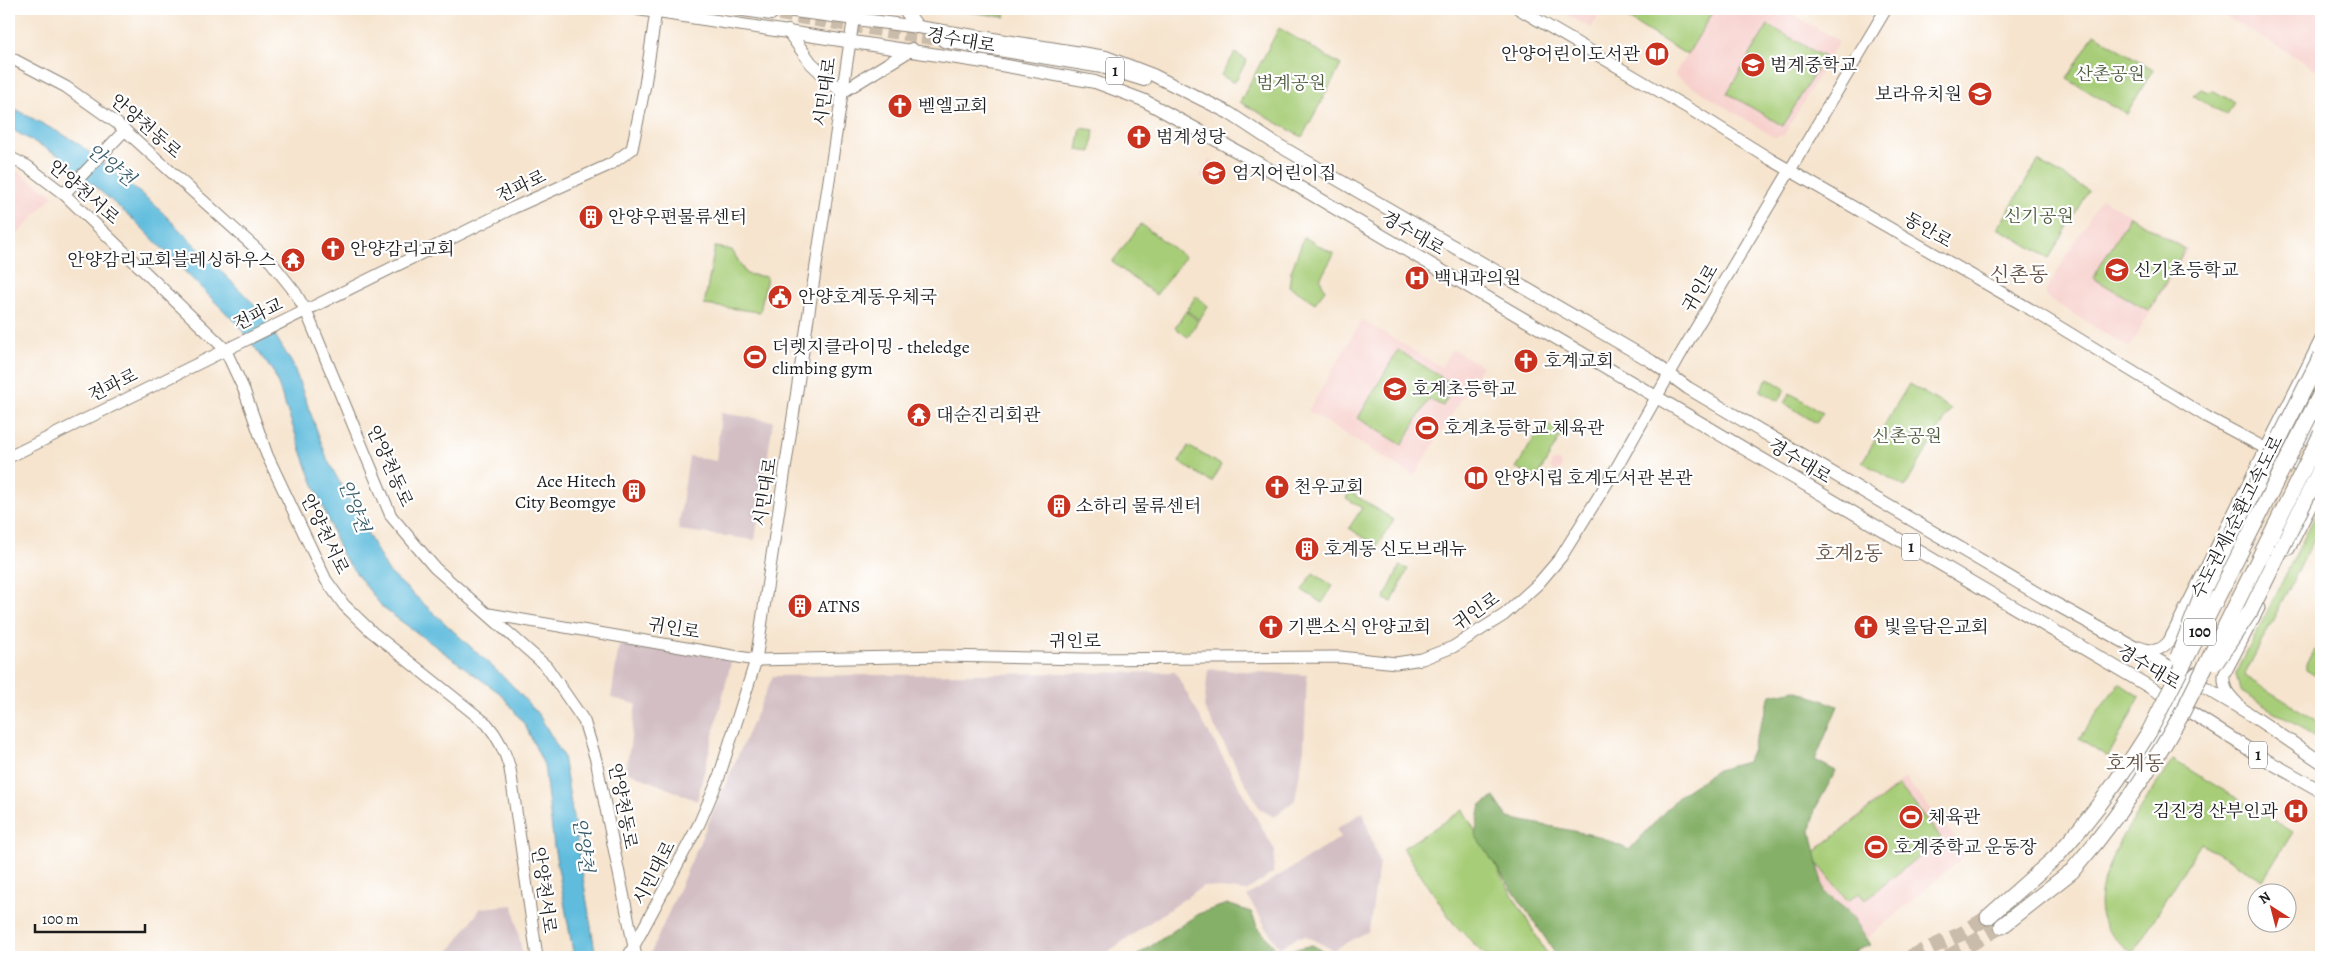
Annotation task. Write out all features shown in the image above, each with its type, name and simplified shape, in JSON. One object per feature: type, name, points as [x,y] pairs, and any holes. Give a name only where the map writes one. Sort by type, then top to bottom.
[{"type":"highway","points":[[2150,732],[2205,587],[2321,356]]},
{"type":"highway","name":"수도권제1순환고속도로","points":[[1988,917],[2056,857],[2087,822],[2118,782],[2150,732],[2321,393]]},
{"type":"highway","name":"100","points":[[2002,926],[2072,871],[2102,837],[2132,796],[2179,710],[2321,434]]},
{"type":"highway","points":[[2179,710],[2251,610],[2321,468]]},
{"type":"main road","name":"경수대로","points":[[638,9],[912,49],[1095,82],[1142,100],[1260,164],[2165,696],[2179,710],[2321,791]]},
{"type":"main road","name":"경수대로","points":[[684,9],[854,14],[918,27],[1106,57],[1153,75],[1229,113],[1273,142],[1642,356],[1688,388],[1967,552],[2245,711],[2321,762]]},
{"type":"main road","name":"경수대로","points":[[737,9],[779,12]]},
{"type":"main road","points":[[904,9],[918,27]]},
{"type":"main road","points":[[788,31],[811,62],[842,92],[912,49]]},
{"type":"main road","name":"경수대로","points":[[1260,164],[1204,127],[1144,93],[1098,76],[944,45],[1110,69],[1150,82],[1273,142]]},
{"type":"street","name":"동안로","points":[[1519,9],[1700,114],[1789,170],[2030,309],[2183,402],[2321,479]]},
{"type":"street","name":"귀인로","points":[[489,614],[756,660],[944,656],[1085,659],[1340,656],[1396,663],[1422,659],[1452,648],[1496,621],[1553,568],[1617,467],[1789,170],[1886,9]]},
{"type":"street","name":"전파로","points":[[302,313],[513,208],[611,164],[632,149],[645,85],[656,11]]},
{"type":"street","name":"시민대로","points":[[633,954],[699,824],[718,780],[756,660],[854,14]]},
{"type":"street","name":"안양천동로","points":[[9,56],[66,87],[95,106],[125,130],[271,262],[295,292],[302,313],[391,516],[435,568],[546,666],[584,721],[596,760],[633,954]]},
{"type":"street","points":[[64,194],[125,130]]},
{"type":"street","name":"안양천서로","points":[[9,157],[27,166],[64,194],[229,347],[268,454],[326,580],[344,605],[372,632],[487,724],[501,744],[510,769],[526,895],[537,957]]},
{"type":"street","name":"전파교","points":[[229,347],[302,313]]},
{"type":"street","points":[[2113,636],[2150,651],[2162,649],[2170,641],[2321,339]]},
{"type":"street","name":"전파로","points":[[9,457],[229,347]]},
{"type":"street","points":[[2144,757],[2165,696],[2179,672],[2321,382]]},
{"type":"street","points":[[2132,776],[2179,710],[2190,679],[2250,565],[2321,418]]},
{"type":"street","points":[[2245,711],[2227,692],[2223,684],[2224,675],[2321,486]]},
{"type":"street","points":[[2250,565],[2251,625]]},
{"type":"shaded area","points":[[1557,9],[1603,9],[1591,28]]},
{"type":"shaded area","name":"범계중학교","points":[[1715,9],[1784,9],[1839,41],[1784,135],[1774,137],[1674,75]]},
{"type":"shaded area","points":[[2213,9],[2321,9],[2321,72]]},
{"type":"shaded area","name":"엄지어린이집","points":[[1209,159],[1228,170],[1218,187],[1199,177]]},
{"type":"shaded area","points":[[9,166],[53,195],[9,244]]},
{"type":"shaded area","name":"신기초등학교","points":[[2101,198],[2188,249],[2129,348],[2046,297],[2046,291]]},
{"type":"shaded area","name":"호계초등학교","points":[[1362,320],[1441,367],[1452,349],[1482,366],[1414,476],[1308,411]]},
{"type":"shaded area","points":[[721,413],[773,421],[755,540],[678,530],[689,456],[716,461]]},
{"type":"shaded area","points":[[1556,460],[1562,466],[1556,472],[1550,466]]},
{"type":"shaded area","points":[[619,645],[732,658],[697,801],[626,771],[636,704],[611,698]]},
{"type":"shaded area","points":[[1208,669],[1307,675],[1304,749],[1295,800],[1274,817],[1260,809],[1204,708]]},
{"type":"shaded area","points":[[1175,672],[1275,851],[1273,873],[1246,891],[1203,886],[1100,957],[649,957],[773,676]]},
{"type":"shaded area","points":[[1905,778],[1968,853],[1865,940],[1798,864]]},
{"type":"shaded area","points":[[1363,812],[1379,863],[1369,931],[1333,950],[1306,936],[1297,937],[1279,948],[1247,896],[1341,837],[1336,829]]},
{"type":"shaded area","points":[[513,905],[523,957],[445,957],[481,908]]},
{"type":"green space","points":[[950,9],[1006,9],[1005,17]]},
{"type":"green space","points":[[1612,9],[1715,9],[1687,55]]},
{"type":"green space","points":[[1768,25],[1824,57],[1783,126],[1727,93]]},
{"type":"green space","name":"범계공원","points":[[1279,28],[1341,65],[1302,137],[1240,102]]},
{"type":"green space","name":"산촌공원","points":[[2094,34],[2153,69],[2127,114],[2067,79]]},
{"type":"green space","points":[[1235,53],[1247,60],[1234,83],[1221,75]]},
{"type":"green space","points":[[2201,89],[2208,92],[2212,90],[2234,102],[2227,115],[2193,96]]},
{"type":"green space","points":[[1081,128],[1094,130],[1091,152],[1077,150]]},
{"type":"green space","name":"신기공원","points":[[2038,161],[2089,191],[2049,258],[1998,228]]},
{"type":"green space","points":[[2130,216],[2185,249],[2149,311],[2093,278]]},
{"type":"green space","points":[[1141,224],[1185,257],[1156,295],[1112,262]]},
{"type":"green space","points":[[1304,237],[1334,254],[1320,279],[1325,290],[1315,303],[1289,286],[1291,272]]},
{"type":"green space","points":[[715,247],[732,250],[746,274],[767,277],[760,312],[704,305]]},
{"type":"green space","points":[[1196,296],[1208,306],[1199,320],[1187,310]]},
{"type":"green space","points":[[1186,311],[1198,321],[1188,337],[1175,328]]},
{"type":"green space","points":[[1398,350],[1454,385],[1443,406],[1429,399],[1402,445],[1358,418]]},
{"type":"green space","points":[[1768,378],[1785,389],[1778,401],[1760,391]]},
{"type":"green space","name":"신촌공원","points":[[1909,384],[1951,409],[1905,487],[1862,462]]},
{"type":"green space","points":[[1790,393],[1823,413],[1816,423],[1784,403]]},
{"type":"green space","points":[[1544,422],[1562,434],[1536,479],[1516,468]]},
{"type":"green space","points":[[1188,446],[1221,465],[1212,482],[1179,462]]},
{"type":"green space","points":[[1350,492],[1394,520],[1377,546],[1349,528],[1362,508],[1346,498]]},
{"type":"green space","points":[[2321,504],[2321,526],[2244,676],[2321,723],[2321,740],[2240,691],[2236,674]]},
{"type":"green space","points":[[1400,566],[1408,569],[1392,602],[1384,599]]},
{"type":"green space","points":[[1313,573],[1333,586],[1322,603],[1302,590]]},
{"type":"green space","points":[[2315,650],[2321,653],[2321,679],[2306,670],[2306,664]]},
{"type":"green space","points":[[2119,683],[2140,697],[2108,757],[2079,738]]},
{"type":"green space","points":[[1795,690],[1838,706],[1815,760],[1836,771],[1815,809],[1811,831],[1824,892],[1850,913],[1871,945],[1838,957],[1556,957],[1554,951],[1475,835],[1481,805],[1494,797],[1508,818],[1598,836],[1629,850],[1681,794],[1717,770],[1747,762],[1771,695]]},
{"type":"green space","points":[[2173,760],[2293,832],[2263,880],[2201,843],[2133,953],[2112,936],[2104,923],[2100,905],[2103,884],[2122,838]]},
{"type":"green space","name":"호계중학교 운동장","points":[[1899,785],[1941,838],[1865,900],[1859,893],[1848,901],[1811,855]]},
{"type":"green space","points":[[1463,810],[1548,956],[1487,957],[1454,924],[1403,848]]},
{"type":"green space","points":[[1227,904],[1251,912],[1257,926],[1279,953],[1312,945],[1331,955],[1329,957],[1135,957],[1198,914]]},
{"type":"water","points":[[9,106],[75,141],[154,204],[260,310],[293,365],[328,461],[388,571],[509,682],[539,715],[563,756],[596,957],[574,957],[554,846],[544,765],[525,725],[501,694],[383,608],[342,555],[307,467],[274,373],[238,325],[136,222],[60,156],[9,128]]},
{"type":"tunnel","points":[[779,15],[944,41]]},
{"type":"tunnel","points":[[1910,957],[1963,933],[1988,917]]},
{"type":"tunnel","points":[[1948,957],[2002,926]]},
{"type":"place","name":"안양어린이도서관","points":[[1657,54]]},
{"type":"place","name":"범계중학교","points":[[1753,65]]},
{"type":"place","name":"보라유치원","points":[[1980,94]]},
{"type":"place","name":"벧엘교회","points":[[900,106]]},
{"type":"place","name":"범계성당","points":[[1139,137]]},
{"type":"place","name":"엄지어린이집","points":[[1214,173]]},
{"type":"place","name":"안양우편물류센터","points":[[591,217]]},
{"type":"place","name":"안양감리교회","points":[[333,249]]},
{"type":"place","name":"안양감리교회블레싱하우스","points":[[293,260]]},
{"type":"place","name":"신기초등학교","points":[[2117,270]]},
{"type":"place","name":"백내과의원","points":[[1417,278]]},
{"type":"place","name":"안양호계동우체국","points":[[780,297]]},
{"type":"place","name":"더렛지클라이밍 - theledge climbing gym","points":[[755,357]]},
{"type":"place","name":"호계교회","points":[[1526,361]]},
{"type":"place","name":"호계초등학교","points":[[1395,389]]},
{"type":"place","name":"대순진리회관","points":[[919,415]]},
{"type":"place","name":"호계초등학교 체육관","points":[[1427,428]]},
{"type":"place","name":"안양시립 호계도서관 본관","points":[[1476,478]]},
{"type":"place","name":"천우교회","points":[[1277,487]]},
{"type":"place","name":"Ace Hitech City Beomgye","points":[[634,491]]},
{"type":"place","name":"소하리 물류센터","points":[[1059,506]]},
{"type":"place","name":"호계동 신도브래뉴","points":[[1307,549]]},
{"type":"place","name":"ATNS","points":[[800,606]]},
{"type":"place","name":"기쁜소식 안양교회","points":[[1271,627]]},
{"type":"place","name":"빛을담은교회","points":[[1866,627]]},
{"type":"place","name":"김진경 산부인과","points":[[2296,811]]},
{"type":"place","name":"체육관","points":[[1911,817]]},
{"type":"place","name":"호계중학교 운동장","points":[[1876,847]]},
{"type":"district","name":"신촌동","points":[[2019,274]]},
{"type":"district","name":"호계2동","points":[[1849,553]]},
{"type":"district","name":"호계동","points":[[2135,763]]},
{"type":"water label","name":"안양천","points":[[111,165]]},
{"type":"water label","name":"안양천","points":[[354,506]]},
{"type":"water label","name":"안양천","points":[[583,845]]}]
